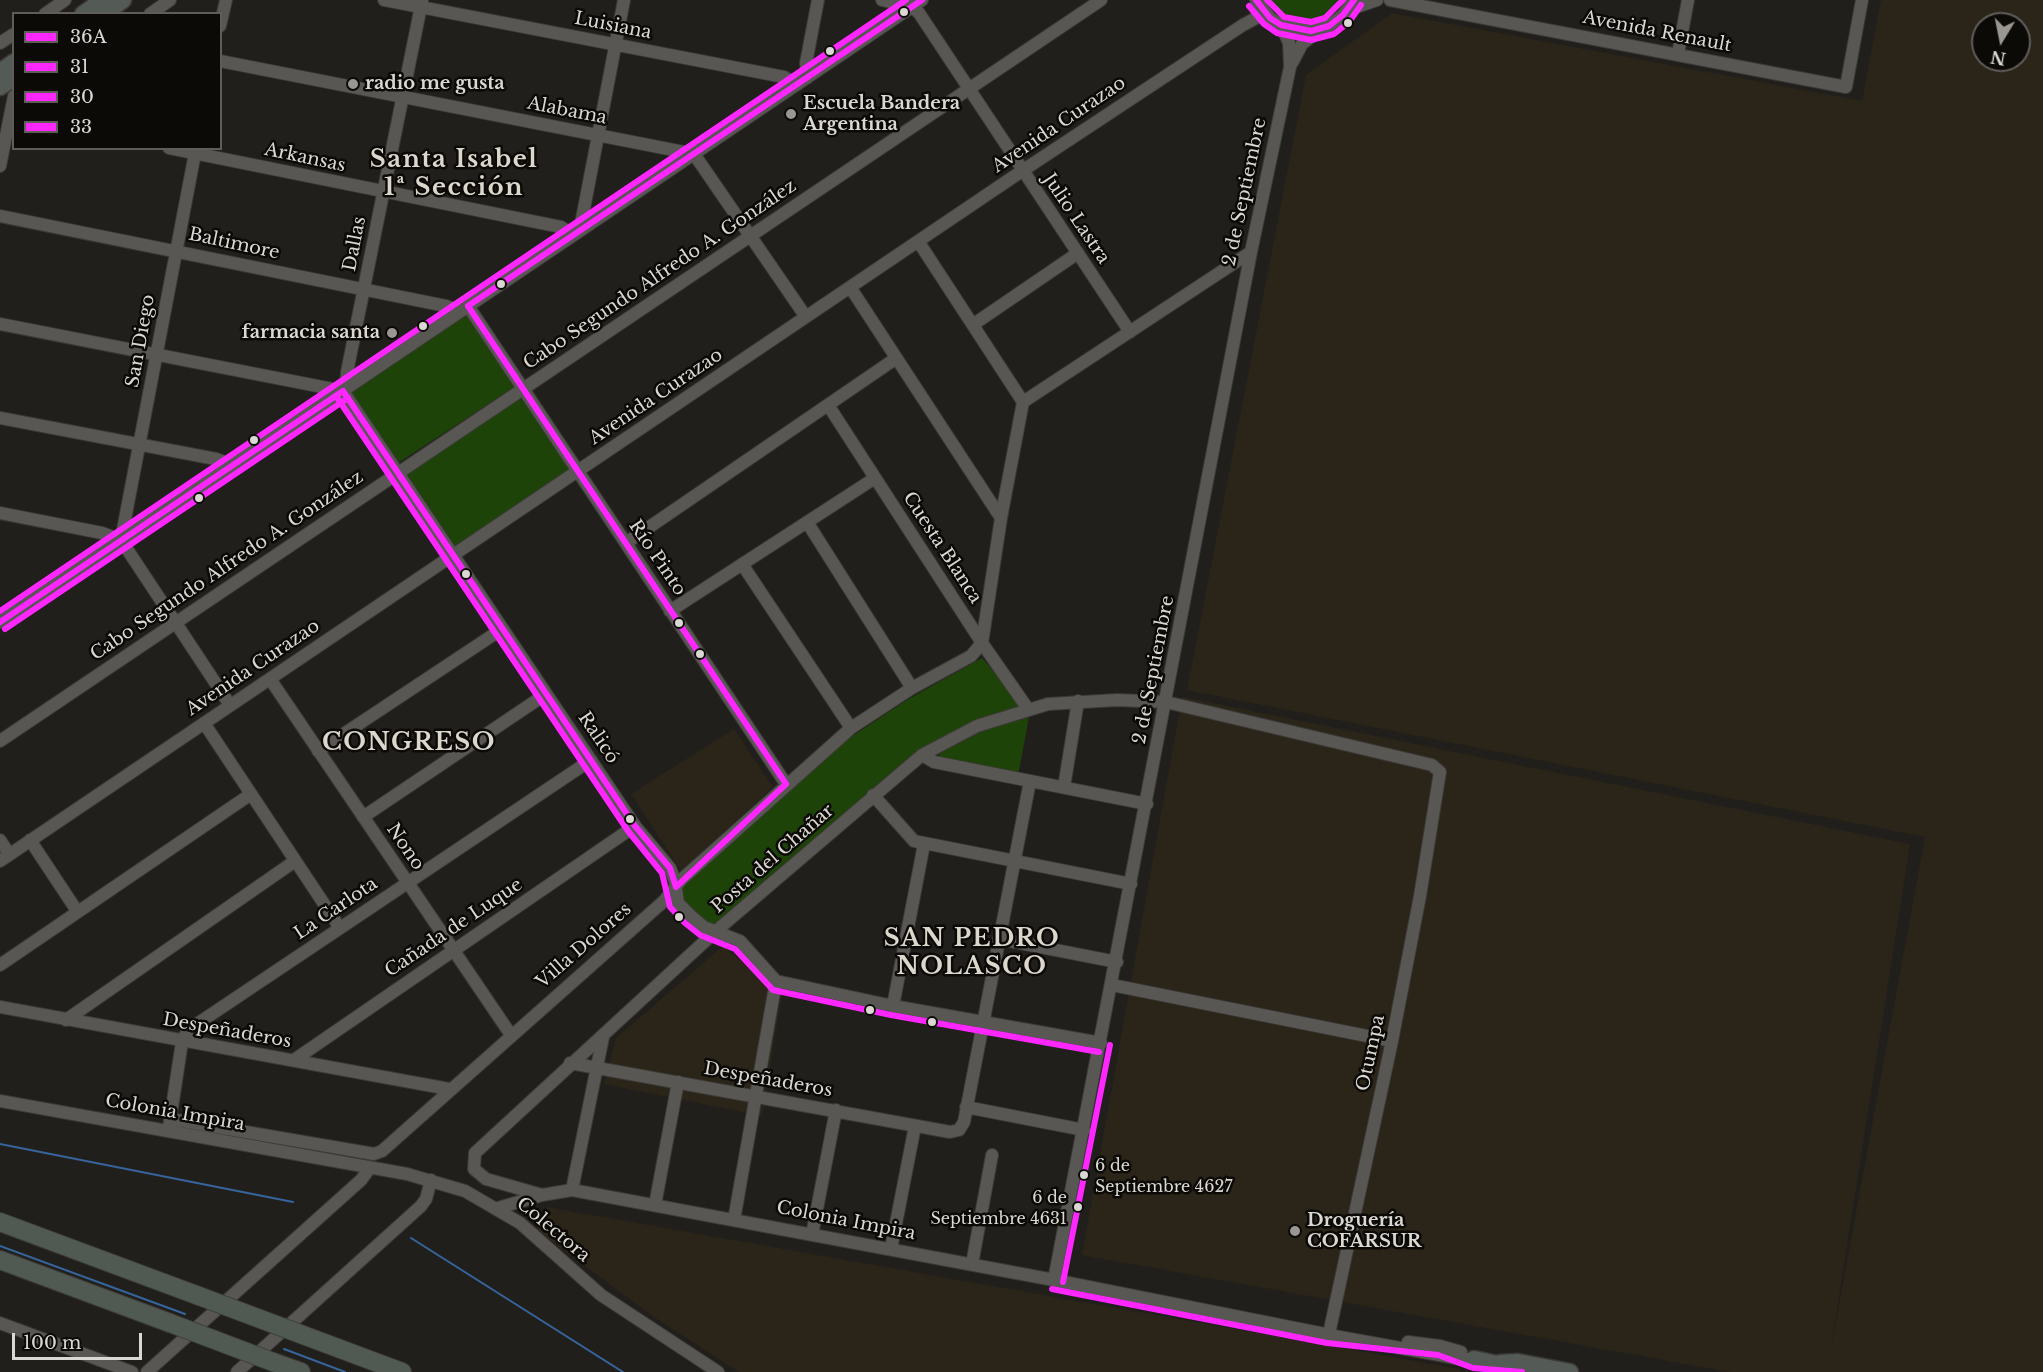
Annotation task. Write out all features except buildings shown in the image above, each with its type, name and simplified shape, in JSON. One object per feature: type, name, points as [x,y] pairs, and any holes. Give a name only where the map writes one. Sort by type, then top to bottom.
[{"type":"highway","points":[[0,1222],[402,1372]]},
{"type":"highway","points":[[0,1260],[301,1372]]},
{"type":"main road","points":[[86,12],[103,0]]},
{"type":"main road","points":[[107,12],[123,0]]},
{"type":"main road","name":"Colonia Impira","points":[[1474,1359],[1491,1368],[1529,1372]]},
{"type":"main road","name":"Colonia Impira","points":[[1491,1368],[1518,1362],[1570,1372]]},
{"type":"street","points":[[48,12],[65,0]]},
{"type":"street","points":[[153,12],[170,0]]},
{"type":"street","points":[[222,17],[226,0]]},
{"type":"street","name":"Luisiana","points":[[384,0],[421,4],[802,81]]},
{"type":"street","points":[[578,232],[624,0]]},
{"type":"street","points":[[802,81],[818,0]]},
{"type":"street","points":[[882,0],[917,3]]},
{"type":"street","name":"Cabo Segundo Alfredo A. González","points":[[0,741],[1101,0]]},
{"type":"street","points":[[1351,5],[1377,0]]},
{"type":"street","name":"Avenida Renault","points":[[1390,0],[1846,87],[1862,0]]},
{"type":"street","points":[[1678,54],[1688,0]]},
{"type":"street","points":[[1257,1],[1270,18],[1281,25],[1298,30],[1324,27]]},
{"type":"street","name":"Avenida Curazao","points":[[1243,25],[1252,15],[1257,1]]},
{"type":"street","points":[[3,617],[233,465],[917,3]]},
{"type":"street","name":"Julio Lastra","points":[[917,3],[968,89],[1130,332]]},
{"type":"street","name":"Dallas","points":[[344,390],[421,4]]},
{"type":"street","name":"2 de Septiembre","points":[[1290,67],[1302,44],[1351,5]]},
{"type":"street","name":"Avenida Curazao","points":[[5,857],[1022,171],[1243,25],[1258,17],[1270,18]]},
{"type":"street","name":"2 de Septiembre","points":[[1054,1280],[1117,963],[1251,252],[1290,67],[1289,43],[1281,25]]},
{"type":"street","name":"Alabama","points":[[222,62],[694,154]]},
{"type":"street","points":[[0,166],[7,117]]},
{"type":"street","name":"Arkansas","points":[[196,151],[578,232]]},
{"type":"street","name":"San Diego","points":[[121,540],[196,151]]},
{"type":"street","points":[[694,154],[806,317]]},
{"type":"street","name":"Baltimore","points":[[0,216],[464,309]]},
{"type":"street","points":[[918,242],[974,324],[1023,402],[1001,518],[982,643]]},
{"type":"street","points":[[1023,402],[1251,252]]},
{"type":"street","points":[[974,324],[1078,254]]},
{"type":"street","points":[[850,287],[1001,518]]},
{"type":"street","name":"Río Pinto","points":[[464,309],[523,389],[786,784]]},
{"type":"street","points":[[0,324],[344,390]]},
{"type":"street","points":[[626,543],[896,359]]},
{"type":"street","name":"Ralicó","points":[[344,390],[635,826],[670,868],[676,887],[676,896],[681,907],[704,927],[740,941],[776,981]]},
{"type":"street","name":"Cuesta Blanca","points":[[828,405],[982,643],[1028,709]]},
{"type":"street","points":[[0,418],[233,465]]},
{"type":"street","points":[[670,611],[875,478]]},
{"type":"street","points":[[0,513],[102,533],[121,540],[230,705]]},
{"type":"street","points":[[807,522],[912,688]]},
{"type":"street","points":[[742,564],[851,729]]},
{"type":"street","points":[[318,751],[502,629]]},
{"type":"street","name":"Villa Dolores","points":[[170,1125],[374,1154],[382,1151],[676,887],[786,784],[851,729],[912,688],[971,656],[982,643]]},
{"type":"street","name":"Nono","points":[[270,679],[511,1035]]},
{"type":"street","points":[[363,817],[546,694]]},
{"type":"street","points":[[1064,788],[1078,701]]},
{"type":"street","name":"Posta del Chañar","points":[[542,1195],[486,1179],[474,1169],[475,1154],[570,1063],[603,1037],[716,931],[873,795],[922,755],[977,726],[1028,709],[1078,701],[1166,702],[1432,765],[1440,772],[1440,777]]},
{"type":"street","points":[[204,723],[340,928]]},
{"type":"street","points":[[922,755],[934,762],[1147,804]]},
{"type":"street","name":"La Carlota","points":[[182,1042],[188,1030],[591,760]]},
{"type":"street","name":"Otumpa","points":[[1329,1334],[1392,1041],[1440,777]]},
{"type":"street","points":[[1030,781],[966,1107],[1084,1130]]},
{"type":"street","points":[[0,964],[251,794]]},
{"type":"street","points":[[873,795],[914,841],[1131,884]]},
{"type":"street","name":"Cañada de Luque","points":[[294,1060],[635,826]]},
{"type":"street","points":[[0,840],[5,857]]},
{"type":"street","points":[[30,840],[76,911]]},
{"type":"street","points":[[893,1006],[924,844]]},
{"type":"street","points":[[66,1020],[295,861]]},
{"type":"street","points":[[999,939],[1117,963]]},
{"type":"street","points":[[734,1220],[776,981],[893,1006],[1101,1043]]},
{"type":"street","points":[[1112,985],[1392,1041]]},
{"type":"street","name":"Despeñaderos","points":[[0,1007],[449,1089]]},
{"type":"street","points":[[572,1190],[603,1037]]},
{"type":"street","points":[[170,1125],[182,1042]]},
{"type":"street","name":"Despeñaderos","points":[[570,1063],[950,1132],[959,1130],[964,1122],[966,1107]]},
{"type":"street","points":[[655,1205],[678,1082]]},
{"type":"street","name":"Colonia Impira","points":[[0,1101],[170,1125],[343,1164]]},
{"type":"street","points":[[812,1235],[836,1110]]},
{"type":"street","points":[[891,1249],[915,1126]]},
{"type":"street","points":[[972,1264],[992,1155]]},
{"type":"street","name":"Colectora","points":[[343,1164],[431,1180],[465,1191],[498,1208],[520,1223],[609,1300],[718,1372]]},
{"type":"street","points":[[147,1372],[361,1180],[370,1168]]},
{"type":"street","points":[[237,1372],[421,1206],[426,1199],[431,1180]]},
{"type":"street","name":"Colonia Impira","points":[[498,1208],[542,1195],[572,1190],[972,1264],[1461,1359],[1474,1359]]},
{"type":"street","points":[[0,1323],[132,1372]]},
{"type":"shaded area","points":[[1881,0],[2043,0],[2043,1372],[1730,1372],[1082,1255],[1182,697],[1910,844],[1830,1354],[1925,837],[1187,690],[1306,75],[1392,13],[1862,101]]},
{"type":"shaded area","points":[[734,729],[773,787],[681,871],[631,794]]},
{"type":"shaded area","points":[[723,946],[782,995],[762,1116],[604,1084],[616,1038]]},
{"type":"shaded area","points":[[547,1207],[1460,1369],[1461,1372],[739,1372],[654,1317],[536,1230]]},
{"type":"green space","points":[[1266,0],[1343,0],[1328,16],[1305,23],[1281,16]]},
{"type":"green space","points":[[467,313],[516,386],[398,463],[349,389]]},
{"type":"green space","points":[[522,396],[572,471],[457,548],[406,473]]},
{"type":"green space","points":[[982,658],[1005,684],[1020,706],[974,723],[827,830],[788,861],[714,930],[683,901],[683,886],[848,739],[907,700]]},
{"type":"green space","points":[[1029,717],[1018,776],[940,759],[939,752],[978,732]]},
{"type":"waterway","points":[[0,1144],[293,1202]]},
{"type":"waterway","points":[[411,1238],[623,1372]]},
{"type":"waterway","points":[[0,1246],[185,1314]]},
{"type":"waterway","points":[[284,1349],[345,1372]]},
{"type":"transit line","name":"30","points":[[0,611],[906,0]]},
{"type":"transit line","name":"36A","points":[[468,306],[922,0]]},
{"type":"transit line","name":"36A","points":[[1256,0],[1270,18],[1281,25],[1311,31],[1329,26],[1343,15],[1354,0]]},
{"type":"transit line","name":"30","points":[[1267,0],[1284,17],[1311,22],[1325,18],[1343,0]]},
{"type":"transit line","name":"33","points":[[1249,6],[1264,24],[1277,33],[1311,40],[1334,34],[1349,22],[1361,5]]},
{"type":"transit line","name":"36A","points":[[468,306],[786,784]]},
{"type":"transit line","name":"36A","points":[[343,391],[635,826],[670,868],[676,887]]},
{"type":"transit line","name":"36A","points":[[0,622],[343,391]]},
{"type":"transit line","name":"31","points":[[336,396],[628,831],[662,873],[670,907],[685,923],[700,935],[735,949],[773,990],[891,1015],[1099,1052]]},
{"type":"transit line","name":"31","points":[[5,629],[348,398]]},
{"type":"transit line","name":"36A","points":[[676,887],[786,784]]},
{"type":"transit line","name":"31","points":[[1063,1282],[1110,1045]]},
{"type":"transit line","name":"31","points":[[1052,1289],[1327,1343],[1438,1355],[1473,1368],[1522,1372]]},
{"type":"place","name":"radio me gusta","points":[[353,84]]},
{"type":"place","name":"Escuela Bandera Argentina","points":[[791,114]]},
{"type":"place","name":"farmacia santa","points":[[392,333]]},
{"type":"place","name":"6 de Septiembre 4627","points":[[1084,1175]]},
{"type":"place","name":"6 de Septiembre 4631","points":[[1078,1207]]},
{"type":"place","name":"Droguería COFARSUR","points":[[1295,1231]]},
{"type":"district","name":"Santa Isabel 1ª Sección","points":[[454,174]]},
{"type":"district","name":"CONGRESO","points":[[409,743]]},
{"type":"district","name":"SAN PEDRO NOLASCO","points":[[972,953]]}]
